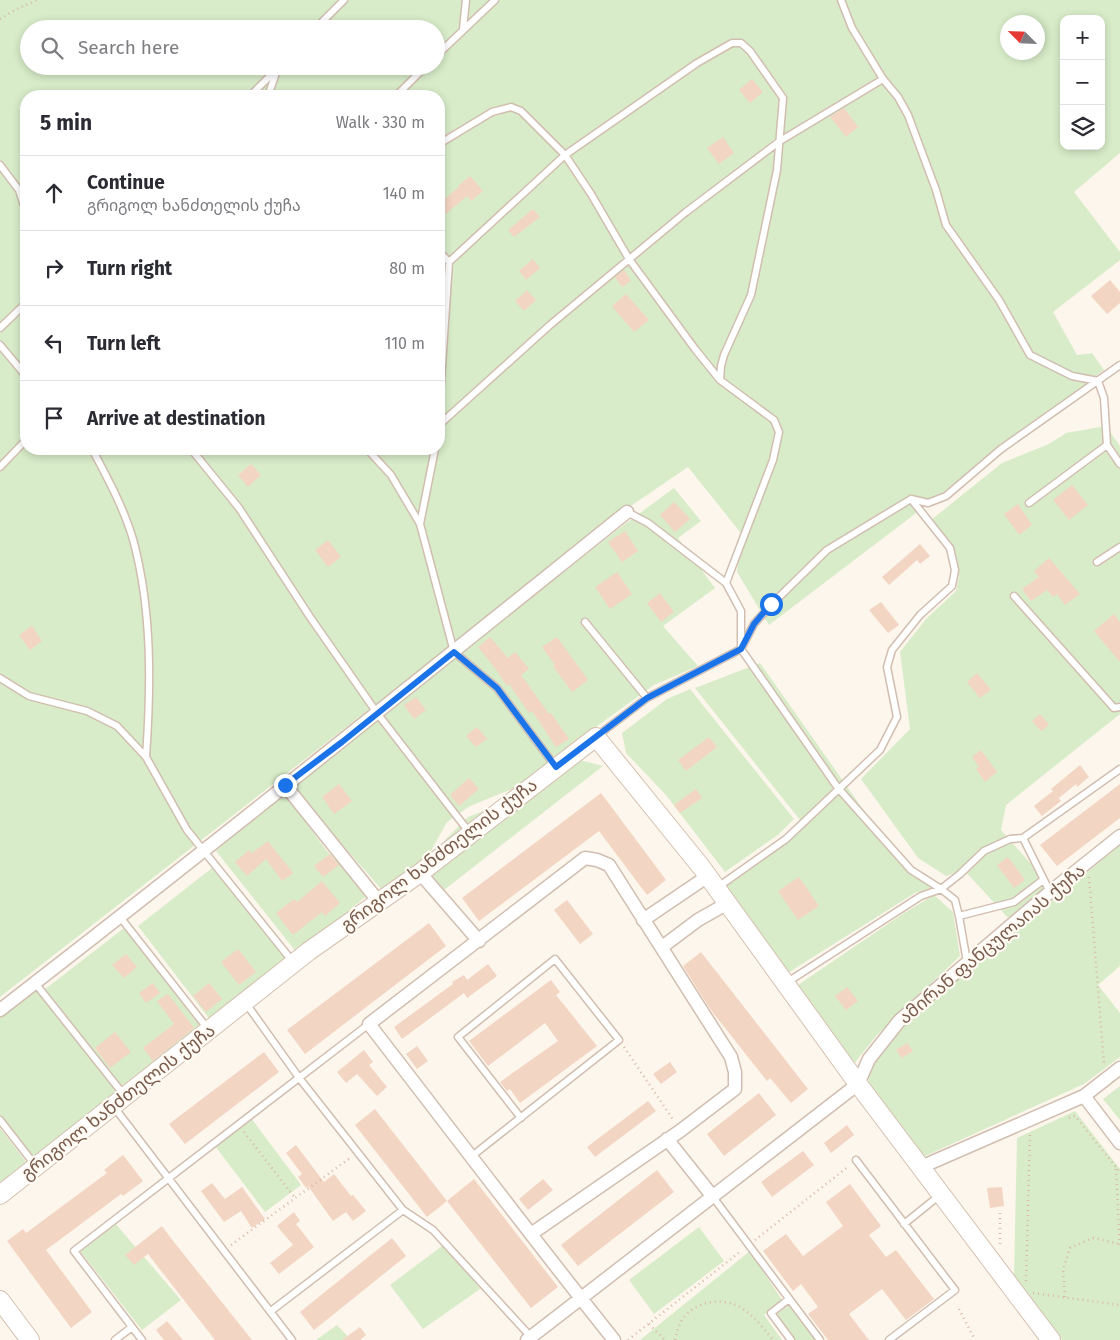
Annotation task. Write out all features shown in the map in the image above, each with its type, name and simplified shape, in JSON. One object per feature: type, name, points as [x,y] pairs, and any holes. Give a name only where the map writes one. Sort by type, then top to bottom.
[{"type":"street","points":[[0,1010],[342,742],[627,512]]},
{"type":"street","points":[[596,737],[713,882],[858,1084],[1051,1340]]},
{"type":"street","name":"გრიგოლ ხანძთელის ქუჩა","points":[[0,1195],[294,963],[420,873],[596,737]]},
{"type":"street","points":[[285,785],[379,902]]},
{"type":"street","name":"ამირან ფანცულაიას ქუჩა","points":[[858,1084],[869,1060],[900,1020],[1050,892],[1120,836]]},
{"type":"street","points":[[531,1234],[680,1131],[735,1089],[736,1072],[731,1057],[609,865],[585,858],[369,1024],[531,1234],[614,1340]]},
{"type":"street","points":[[420,873],[479,941]]},
{"type":"street","points":[[643,920],[713,882]]},
{"type":"street","points":[[662,947],[698,920],[728,903]]},
{"type":"street","points":[[921,1167],[1084,1096],[1120,1068]]},
{"type":"street","points":[[531,1339],[581,1298],[858,1084]]},
{"type":"street","points":[[1084,1096],[1120,1143]]},
{"type":"street","points":[[667,1139],[712,1197]]},
{"type":"street","points":[[0,1300],[30,1340]]},
{"type":"lane","points":[[324,20],[344,0]]},
{"type":"lane","points":[[463,28],[466,0]]},
{"type":"lane","points":[[445,47],[495,0]]},
{"type":"lane","points":[[841,0],[852,28],[883,79],[898,97],[908,115],[936,190],[946,225],[999,300],[1030,355],[1072,376],[1098,381]]},
{"type":"lane","points":[[445,322],[449,262],[565,155],[697,64],[732,43],[740,43],[750,51],[783,98],[777,170],[751,295],[724,355],[720,380]]},
{"type":"lane","points":[[256,90],[272,75]]},
{"type":"lane","points":[[270,90],[276,75]]},
{"type":"lane","points":[[402,90],[417,75]]},
{"type":"lane","points":[[445,420],[550,326],[686,212],[780,141],[883,79]]},
{"type":"lane","points":[[445,140],[492,112],[511,107],[521,111],[565,155],[630,259],[695,349],[720,380],[774,420],[779,432],[773,460],[726,583]]},
{"type":"lane","points":[[0,164],[20,190]]},
{"type":"lane","points":[[445,258],[449,262]]},
{"type":"lane","points":[[0,328],[20,309]]},
{"type":"lane","points":[[0,345],[20,369]]},
{"type":"lane","points":[[741,649],[754,624],[771,604],[827,550],[911,499],[928,503],[946,496],[1001,450],[1120,365]]},
{"type":"lane","points":[[1098,381],[1104,398],[1107,445],[1120,464]]},
{"type":"lane","points":[[1029,503],[1107,445]]},
{"type":"lane","points":[[0,467],[20,446]]},
{"type":"lane","points":[[95,455],[119,503],[134,543],[147,612],[149,709],[146,757]]},
{"type":"lane","points":[[196,455],[239,508],[310,617],[377,713],[470,834]]},
{"type":"lane","points":[[372,455],[391,476],[420,524],[454,652],[497,688],[556,767]]},
{"type":"lane","points":[[420,524],[434,455]]},
{"type":"lane","points":[[713,882],[786,839],[880,750],[897,717],[887,666],[892,650],[920,616],[952,586],[955,570],[950,548],[911,499]]},
{"type":"lane","points":[[627,512],[648,523],[726,583],[741,611],[741,649],[838,788],[911,870],[955,900],[967,962]]},
{"type":"lane","points":[[1097,562],[1120,547]]},
{"type":"lane","points":[[1014,596],[1114,708],[1120,707]]},
{"type":"lane","points":[[585,622],[647,698]]},
{"type":"lane","name":"გრიგოლ ხანძთელის ქუჩა","points":[[596,737],[647,698],[741,649]]},
{"type":"lane","points":[[0,678],[29,696],[88,711],[117,726],[146,757],[187,830],[294,963]]},
{"type":"lane","points":[[786,983],[921,896],[941,889],[960,874],[984,850],[1010,839],[1023,838],[1120,769]]},
{"type":"lane","points":[[1023,838],[1050,892]]},
{"type":"lane","points":[[959,916],[1014,902],[1043,880]]},
{"type":"lane","points":[[120,916],[208,1030]]},
{"type":"lane","points":[[472,1156],[521,1118],[619,1040],[555,959],[458,1037],[521,1118]]},
{"type":"lane","points":[[35,983],[119,1101],[168,1178],[292,1340]]},
{"type":"lane","points":[[245,1002],[300,1078],[403,1210],[434,1230],[531,1339]]},
{"type":"lane","points":[[142,1340],[74,1251],[369,1024]]},
{"type":"lane","points":[[0,1120],[36,1166]]},
{"type":"lane","points":[[856,1160],[955,1290],[889,1340]]},
{"type":"lane","points":[[904,1224],[941,1194]]},
{"type":"lane","points":[[712,1197],[820,1340]]},
{"type":"lane","points":[[271,1311],[403,1210]]},
{"type":"lane","points":[[789,1299],[771,1313],[791,1340]]},
{"type":"lane","points":[[115,1340],[132,1327]]},
{"type":"path","points":[[0,20],[17,9],[37,0]]},
{"type":"path","points":[[1088,862],[1105,1080]]},
{"type":"path","points":[[619,1040],[680,1131]]},
{"type":"path","points":[[1066,1119],[1075,1116],[1120,1172]]},
{"type":"path","points":[[239,1124],[295,1198]]},
{"type":"path","points":[[1021,1280],[1026,1287],[1029,1135],[1038,1131]]},
{"type":"path","points":[[224,1250],[359,1152]]},
{"type":"path","points":[[1116,1167],[1120,1249]]},
{"type":"path","points":[[995,1247],[1000,1255],[1000,1213]]},
{"type":"path","points":[[1065,1297],[1063,1270],[1070,1248],[1093,1238],[1120,1244]]},
{"type":"path","points":[[1030,1292],[1120,1305]]},
{"type":"path","points":[[675,1340],[678,1327],[686,1315],[700,1306],[714,1301],[728,1302],[743,1308],[773,1340]]},
{"type":"path","points":[[959,1309],[975,1340]]},
{"type":"path","points":[[649,1324],[665,1340]]},
{"type":"green space","points":[[0,0],[1120,0],[1120,153],[1074,192],[1120,252],[1120,260],[1053,312],[1077,355],[1092,353],[1104,370],[769,625],[737,572],[740,532],[688,467],[622,512],[0,997]]},
{"type":"green space","points":[[1106,426],[1120,446],[1120,714],[1006,805],[1001,830],[1049,884],[1010,920],[964,870],[946,876],[918,858],[861,779],[910,729],[900,652],[926,619],[956,591],[959,576],[954,556],[931,520],[1002,463],[1049,444],[1066,433]]},
{"type":"green space","points":[[674,488],[701,521],[678,538],[715,588],[663,626],[698,666],[654,685],[550,760],[532,781],[470,806],[447,822],[424,863],[383,891],[346,849],[285,791],[617,530]]},
{"type":"green space","points":[[760,663],[905,869],[933,887],[915,893],[786,974],[725,887],[789,840],[804,825],[695,688]]},
{"type":"green space","points":[[690,689],[794,819],[779,834],[725,872],[666,795],[626,753],[622,733],[667,699]]},
{"type":"green space","points":[[572,758],[603,766],[444,890],[431,874],[445,840],[468,817],[531,793]]},
{"type":"green space","points":[[282,791],[327,851],[369,894],[297,953],[216,851]]},
{"type":"green space","points":[[1120,845],[1120,966],[1098,985],[1120,1013],[1120,1057],[1084,1084],[923,1157],[870,1088],[867,1071],[903,1027],[945,989]]},
{"type":"green space","points":[[212,868],[290,959],[211,1021],[138,926]]},
{"type":"green space","points":[[934,895],[953,912],[960,956],[877,1035],[853,1065],[795,987],[904,913]]},
{"type":"green space","points":[[124,928],[202,1028],[124,1090],[44,990]]},
{"type":"green space","points":[[35,988],[122,1096],[37,1163],[0,1116],[0,1015]]},
{"type":"green space","points":[[1120,1086],[1120,1120],[1103,1099]]},
{"type":"green space","points":[[1075,1111],[1120,1169],[1120,1340],[1062,1340],[1014,1276],[1017,1138]]},
{"type":"green space","points":[[251,1118],[301,1185],[265,1212],[215,1146]]},
{"type":"green space","points":[[0,1128],[33,1171],[0,1197]]},
{"type":"green space","points":[[114,1222],[181,1300],[142,1330],[80,1251]]},
{"type":"green space","points":[[699,1227],[724,1261],[654,1314],[629,1280]]},
{"type":"green space","points":[[446,1243],[480,1289],[423,1329],[390,1285]]},
{"type":"green space","points":[[750,1251],[782,1300],[764,1315],[782,1340],[640,1340]]},
{"type":"green space","points":[[790,1304],[817,1340],[793,1340],[774,1316]]},
{"type":"green space","points":[[337,1325],[351,1340],[316,1340]]},
{"type":"building","points":[[752,79],[763,92],[750,103],[739,90]]},
{"type":"building","points":[[844,108],[858,127],[846,137],[830,117]]},
{"type":"building","points":[[723,137],[734,153],[719,164],[707,148]]},
{"type":"building","points":[[470,176],[483,191],[471,201],[467,196],[446,214],[445,199]]},
{"type":"building","points":[[533,209],[540,217],[514,237],[508,230]]},
{"type":"building","points":[[533,259],[540,268],[526,280],[519,271]]},
{"type":"building","points":[[624,270],[631,281],[622,287],[615,277]]},
{"type":"building","points":[[1110,280],[1120,292],[1120,303],[1107,314],[1091,296]]},
{"type":"building","points":[[527,290],[536,300],[524,311],[515,301]]},
{"type":"building","points":[[626,294],[649,320],[634,332],[612,306]]},
{"type":"building","points":[[251,464],[261,475],[248,487],[238,475]]},
{"type":"building","points":[[1072,485],[1088,505],[1069,520],[1053,500]]},
{"type":"building","points":[[674,502],[690,519],[675,532],[660,515]]},
{"type":"building","points":[[1018,504],[1032,525],[1019,535],[1004,514]]},
{"type":"building","points":[[625,531],[638,551],[622,562],[608,542]]},
{"type":"building","points":[[328,540],[341,557],[328,567],[315,550]]},
{"type":"building","points":[[920,544],[930,556],[920,564],[917,560],[889,585],[882,577]]},
{"type":"building","points":[[1049,558],[1080,594],[1065,605],[1057,594],[1053,597],[1047,590],[1031,601],[1022,589],[1039,577],[1034,571]]},
{"type":"building","points":[[617,572],[632,594],[610,609],[595,587]]},
{"type":"building","points":[[660,593],[674,612],[661,622],[647,603]]},
{"type":"building","points":[[881,602],[899,625],[888,633],[869,610]]},
{"type":"building","points":[[1114,614],[1120,622],[1120,662],[1094,631]]},
{"type":"building","points":[[32,626],[42,641],[30,650],[19,635]]},
{"type":"building","points":[[490,637],[508,658],[515,652],[529,669],[521,675],[569,739],[556,747],[532,711],[529,713],[509,684],[507,686],[478,647]]},
{"type":"building","points":[[557,637],[588,680],[572,692],[542,647]]},
{"type":"building","points":[[977,673],[991,690],[980,698],[967,682]]},
{"type":"building","points":[[416,697],[426,710],[414,719],[404,705]]},
{"type":"building","points":[[1040,714],[1049,725],[1041,731],[1032,721]]},
{"type":"building","points":[[477,727],[487,739],[476,747],[466,736]]},
{"type":"building","points":[[709,737],[717,747],[686,771],[678,760]]},
{"type":"building","points":[[981,750],[997,772],[985,782],[976,769],[979,767],[972,757]]},
{"type":"building","points":[[1080,765],[1089,777],[1077,787],[1076,784],[1059,798],[1051,789]]},
{"type":"building","points":[[469,778],[479,789],[459,806],[450,795]]},
{"type":"building","points":[[339,784],[352,801],[334,814],[322,797]]},
{"type":"building","points":[[1120,784],[1120,818],[1057,866],[1040,845]]},
{"type":"building","points":[[696,789],[702,798],[680,813],[674,805]]},
{"type":"building","points":[[1053,791],[1061,801],[1042,816],[1034,806]]},
{"type":"building","points":[[601,793],[666,880],[647,895],[599,831],[479,921],[462,898]]},
{"type":"building","points":[[268,841],[293,873],[282,881],[266,859],[247,876],[235,862],[249,850],[252,853]]},
{"type":"building","points":[[330,854],[339,865],[323,877],[314,866]]},
{"type":"building","points":[[1008,857],[1025,880],[1014,888],[997,865]]},
{"type":"building","points":[[799,877],[819,906],[798,920],[778,891]]},
{"type":"building","points":[[322,881],[340,903],[325,916],[322,912],[293,935],[276,913],[294,899],[297,902]]},
{"type":"building","points":[[567,900],[593,934],[580,944],[554,910]]},
{"type":"building","points":[[429,923],[446,946],[305,1054],[287,1030]]},
{"type":"building","points":[[238,949],[256,972],[239,985],[221,962]]},
{"type":"building","points":[[701,952],[808,1089],[791,1103],[770,1078],[767,1081],[710,1009],[683,966]]},
{"type":"building","points":[[126,954],[137,967],[124,978],[112,965]]},
{"type":"building","points":[[488,964],[497,976],[467,998],[464,993],[402,1039],[394,1027],[453,984],[452,982],[464,975],[467,980]]},
{"type":"building","points":[[551,980],[560,992],[556,995],[597,1046],[520,1103],[510,1089],[507,1091],[500,1082],[558,1041],[545,1023],[488,1066],[469,1041]]},
{"type":"building","points":[[153,983],[160,993],[146,1003],[139,993]]},
{"type":"building","points":[[209,983],[222,999],[206,1012],[193,996]]},
{"type":"building","points":[[847,987],[858,1001],[846,1010],[835,996]]},
{"type":"building","points":[[168,994],[194,1028],[153,1061],[143,1048],[174,1024],[157,1001]]},
{"type":"building","points":[[115,1032],[131,1052],[110,1068],[95,1048]]},
{"type":"building","points":[[907,1043],[913,1051],[902,1058],[896,1050]]},
{"type":"building","points":[[417,1046],[428,1061],[417,1069],[406,1054]]},
{"type":"building","points":[[364,1050],[373,1062],[369,1065],[387,1087],[377,1096],[357,1074],[346,1083],[337,1072]]},
{"type":"building","points":[[264,1052],[279,1072],[185,1144],[169,1124]]},
{"type":"building","points":[[670,1062],[677,1072],[661,1084],[653,1074]]},
{"type":"building","points":[[759,1093],[776,1115],[724,1156],[707,1134]]},
{"type":"building","points":[[648,1101],[656,1111],[595,1157],[587,1147]]},
{"type":"building","points":[[375,1109],[447,1201],[427,1217],[355,1125]]},
{"type":"building","points":[[847,1125],[854,1135],[831,1153],[824,1143]]},
{"type":"building","points":[[296,1145],[324,1182],[334,1174],[351,1196],[353,1195],[366,1211],[353,1221],[346,1212],[333,1221],[308,1186],[306,1188],[298,1177],[302,1174],[286,1153]]},
{"type":"building","points":[[803,1151],[814,1165],[772,1197],[761,1182]]},
{"type":"building","points":[[123,1155],[143,1181],[123,1196],[121,1194],[46,1250],[92,1312],[71,1328],[7,1241],[23,1229],[26,1233],[107,1173],[104,1170]]},
{"type":"building","points":[[657,1170],[674,1192],[578,1266],[561,1245]]},
{"type":"building","points":[[474,1179],[558,1287],[531,1308],[447,1201]]},
{"type":"building","points":[[543,1179],[553,1190],[528,1210],[519,1199]]},
{"type":"building","points":[[212,1183],[225,1199],[242,1187],[265,1219],[252,1228],[241,1211],[224,1222],[201,1191]]},
{"type":"building","points":[[850,1184],[881,1226],[869,1235],[886,1257],[896,1250],[934,1299],[906,1320],[882,1289],[849,1314],[869,1340],[828,1340],[808,1314],[818,1307],[801,1284],[793,1291],[763,1251],[786,1234],[803,1256],[843,1226],[826,1202]]},
{"type":"building","points":[[1002,1187],[1004,1206],[990,1208],[987,1188]]},
{"type":"building","points":[[294,1212],[300,1221],[296,1224],[314,1247],[279,1274],[270,1263],[293,1245],[277,1226]]},
{"type":"building","points":[[162,1226],[252,1340],[215,1340],[148,1254],[134,1265],[125,1255]]},
{"type":"building","points":[[392,1238],[406,1256],[314,1330],[300,1312]]},
{"type":"building","points":[[167,1321],[183,1340],[164,1340],[156,1330]]},
{"type":"building","points":[[360,1327],[366,1335],[360,1340],[342,1340]]},
{"type":"route","points":[[285,785],[454,652],[497,688],[556,767],[647,698],[741,649],[754,624],[771,604]]}]
